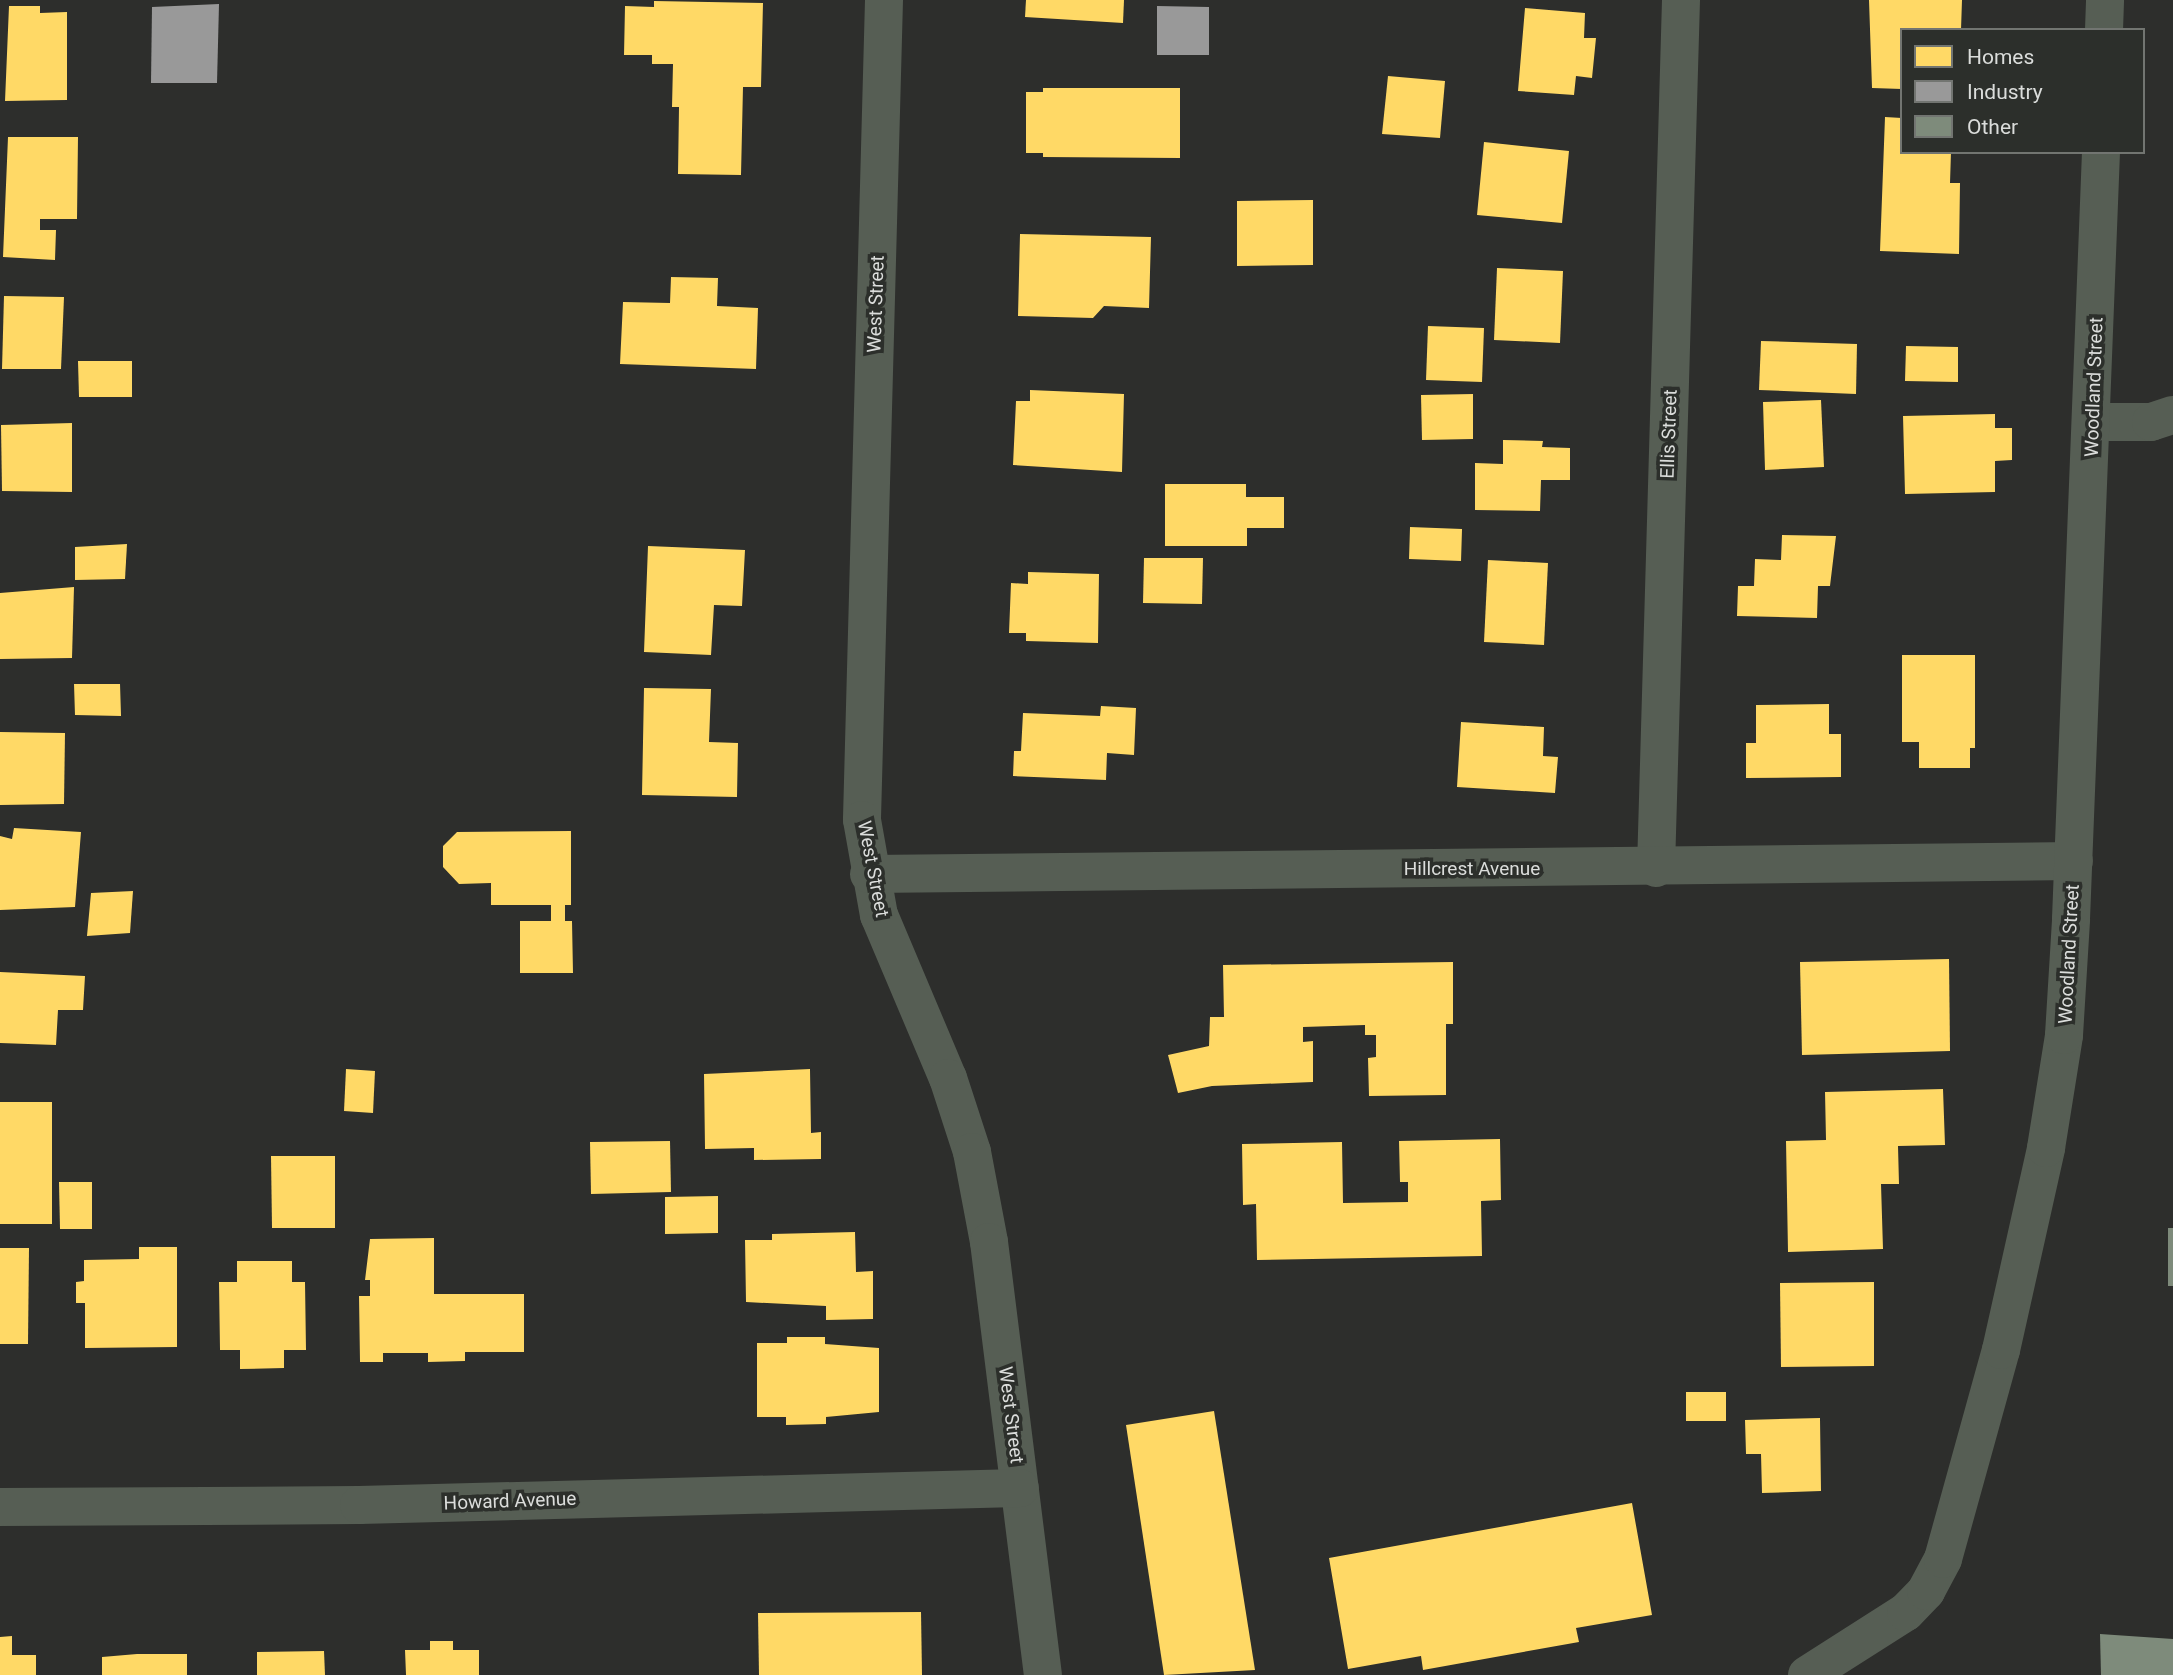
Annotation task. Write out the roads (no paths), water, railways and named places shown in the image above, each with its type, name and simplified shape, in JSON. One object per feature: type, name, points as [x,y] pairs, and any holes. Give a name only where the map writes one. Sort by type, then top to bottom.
[{"type":"street","name":"West Street","points":[[884,0],[862,820],[869,873],[893,954],[948,1078],[972,1152],[989,1242],[1043,1675]]},
{"type":"street","name":"Ellis Street","points":[[1656,868],[1681,0]]},
{"type":"street","points":[[2104,28],[2105,0]]},
{"type":"street","name":"Woodland Street","points":[[1807,1675],[1906,1612],[1926,1591],[1943,1559],[2001,1350],[2046,1148],[2064,1035],[2074,861],[2094,422],[2101,154]]},
{"type":"street","points":[[2094,422],[2151,422],[2173,415]]},
{"type":"street","name":"Hillcrest Avenue","points":[[869,873],[1656,868],[2074,861]]},
{"type":"street","name":"Howard Avenue","points":[[0,1507],[359,1505],[1020,1488]]}]
